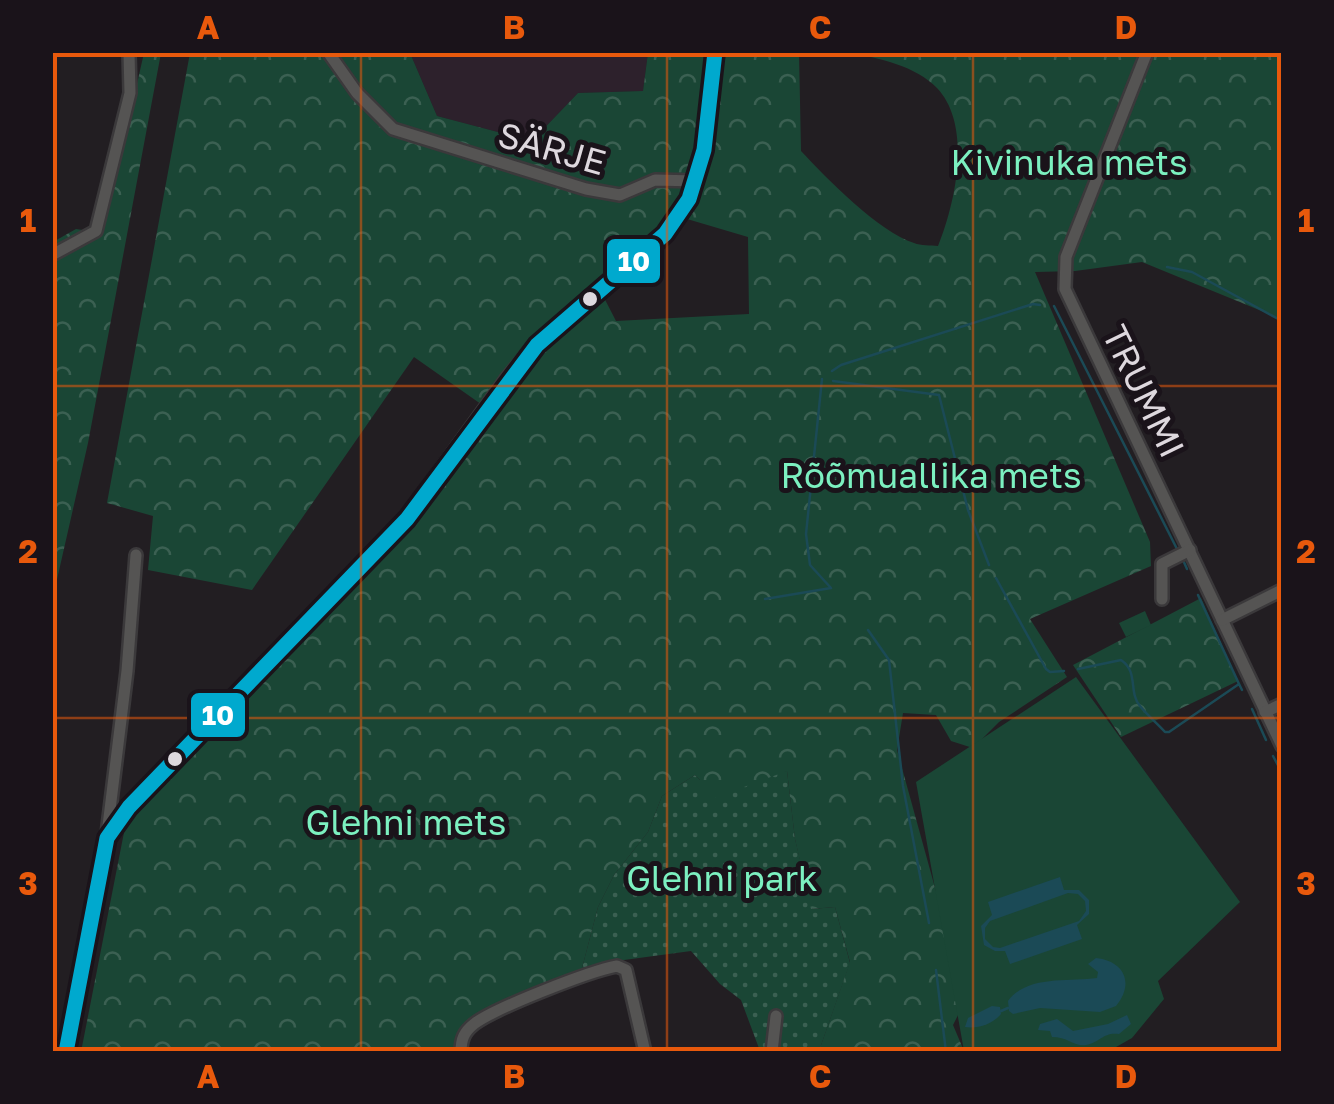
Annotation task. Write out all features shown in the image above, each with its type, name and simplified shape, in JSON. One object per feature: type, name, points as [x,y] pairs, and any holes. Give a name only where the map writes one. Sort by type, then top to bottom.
[{"type":"street","name":"SÄRJE","points":[[328,52],[357,93],[393,130],[586,189],[620,195],[655,180],[696,180]]},
{"type":"street","points":[[107,838],[130,807],[407,519],[537,345],[665,234],[696,180],[709,126],[715,52]]},
{"type":"street","name":"TRUMMI","points":[[1147,52],[1066,257],[1064,279],[1068,297],[1282,746]]},
{"type":"street","points":[[52,255],[96,231],[130,94],[133,54]]},
{"type":"street","points":[[1162,599],[1162,564],[1190,550]]},
{"type":"street","points":[[66,1052],[107,838],[136,554]]},
{"type":"street","points":[[1222,620],[1282,590]]},
{"type":"street","points":[[1266,712],[1282,704]]},
{"type":"street","points":[[460,1052],[462,1036],[476,1022],[617,966],[626,970],[645,1052]]},
{"type":"street","points":[[772,1052],[776,1016]]},
{"type":"shaded area","points":[[410,53],[648,53],[643,91],[578,93],[532,141],[437,116]]},
{"type":"green space","points":[[144,53],[161,53],[88,443],[53,597],[53,242],[76,229],[103,233]]},
{"type":"green space","name":"Glehni mets","points":[[190,53],[410,53],[437,116],[532,141],[578,93],[643,91],[648,53],[799,53],[801,151],[885,228],[917,244],[938,246],[955,188],[957,166],[955,123],[948,104],[937,88],[919,74],[885,60],[851,53],[1281,53],[1281,319],[1142,262],[1035,272],[1150,542],[1151,566],[1030,619],[1067,677],[999,722],[973,748],[951,741],[936,715],[903,713],[897,750],[948,935],[970,991],[953,1025],[964,1051],[819,1051],[850,962],[835,907],[811,909],[795,839],[787,771],[704,802],[698,787],[700,780],[695,775],[662,796],[648,832],[614,875],[598,907],[581,972],[477,1022],[461,1051],[81,1052],[129,807],[407,519],[488,409],[414,357],[252,590],[148,570],[153,516],[107,503]],"holes":[[[677,216],[748,237],[749,314],[616,321],[600,290]]]},
{"type":"green space","points":[[1201,598],[1238,681],[1121,737],[1073,665]]},
{"type":"green space","points":[[1145,611],[1151,625],[1126,637],[1119,623]]},
{"type":"green space","points":[[1076,677],[1240,902],[1158,981],[1164,999],[1132,1038],[1109,1051],[964,1051],[916,782]]},
{"type":"green space","name":"Glehni park","points":[[787,771],[795,839],[812,909],[835,907],[850,963],[819,1051],[760,1051],[741,1000],[720,984],[691,951],[609,962],[581,972],[598,907],[614,875],[648,832],[662,796],[695,775],[700,780]]},
{"type":"water","points":[[1060,877],[1064,890],[1079,890],[1089,900],[1089,914],[1077,925],[1082,939],[1010,964],[1005,951],[984,945],[981,926],[992,915],[988,902]],"holes":[[[1068,893],[1078,894],[1085,901],[1086,911],[1079,921],[1000,948],[985,939],[990,921]]]},
{"type":"water","points":[[1096,958],[1114,964],[1124,974],[1125,989],[1116,1006],[1100,1012],[1040,1008],[1013,1014],[1009,1011],[1008,1001],[1026,987],[1049,981],[1097,978],[1098,972],[1088,964]]},
{"type":"water","points":[[992,1006],[1000,1007],[1001,1014],[994,1021],[965,1027],[968,1018]]},
{"type":"water","points":[[1127,1015],[1131,1024],[1119,1034],[1109,1034],[1086,1045],[1038,1030],[1040,1024],[1057,1019],[1073,1031],[1108,1024]]},
{"type":"waterway","points":[[1167,267],[1192,272],[1282,321]]},
{"type":"waterway","points":[[832,371],[1033,304],[1040,305]]},
{"type":"waterway","points":[[1054,306],[1177,549]]},
{"type":"waterway","points":[[765,599],[831,588],[810,565],[806,534],[822,379]]},
{"type":"waterway","points":[[833,381],[939,395],[968,510],[989,565]]},
{"type":"waterway","points":[[1183,560],[1187,569]]},
{"type":"waterway","points":[[996,578],[1046,669],[1064,671]]},
{"type":"waterway","points":[[1198,595],[1239,684]]},
{"type":"waterway","points":[[868,630],[889,660],[903,786],[929,923]]},
{"type":"waterway","points":[[1078,669],[1121,660],[1130,670],[1136,700],[1165,732],[1239,684],[1242,690]]},
{"type":"waterway","points":[[1252,709],[1266,740]]},
{"type":"waterway","points":[[1273,756],[1280,769]]},
{"type":"waterway","points":[[936,970],[946,1052]]},
{"type":"waterway","points":[[1001,1011],[1008,1008]]},
{"type":"transit line","name":"10","points":[[66,1052],[107,838],[129,807],[407,519],[537,345],[665,234],[689,199],[704,150],[715,52]]},
{"type":"park label","name":"Kivinuka mets","points":[[1069,162]]},
{"type":"park label","name":"Rõõmuallika mets","points":[[931,475]]}]
